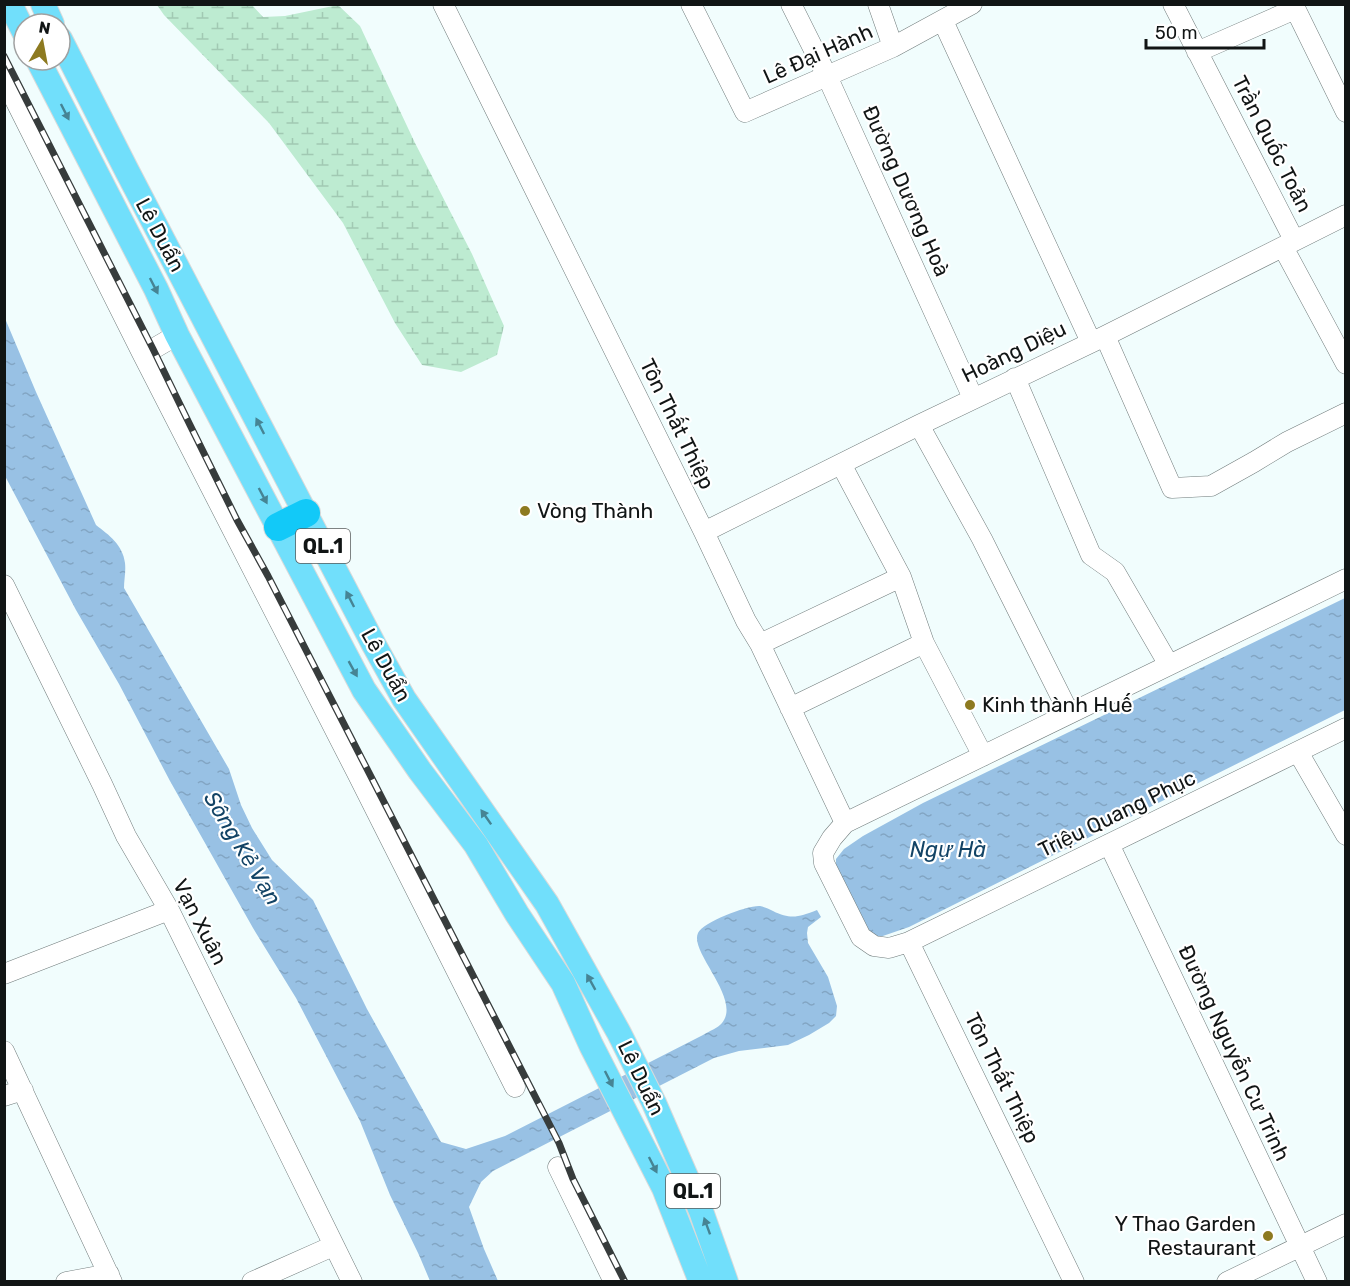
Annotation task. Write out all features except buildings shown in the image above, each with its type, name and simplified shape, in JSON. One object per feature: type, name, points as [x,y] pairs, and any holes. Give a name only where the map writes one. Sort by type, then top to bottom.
[{"type":"highway","points":[[278,527],[306,513]]},
{"type":"main road","name":"Lê Duẩn","points":[[72,63],[404,699],[547,904],[619,1033],[654,1103],[701,1210],[726,1281]]},
{"type":"main road","name":"Lê Duẩn","points":[[44,72],[151,279],[177,335],[364,690],[420,771],[476,845],[517,914],[563,983],[591,1045],[664,1188],[701,1281]]},
{"type":"street","name":"Tôn Thất Thiệp","points":[[443,4],[746,621],[760,644],[845,823]]},
{"type":"street","name":"Lê Đại Hành","points":[[692,4],[745,112],[893,47],[972,4]]},
{"type":"street","name":"Đường Dương Hoà","points":[[792,4],[973,398]]},
{"type":"street","points":[[878,4],[893,47]]},
{"type":"street","name":"Trần Quốc Toản","points":[[1173,4],[1346,364]]},
{"type":"street","points":[[1197,52],[1294,7],[1346,112]]},
{"type":"street","points":[[943,21],[1172,488],[1211,486],[1287,442],[1346,413]]},
{"type":"street","points":[[4,78],[515,1087]]},
{"type":"street","name":"Hoàng Diệu","points":[[704,532],[1346,215]]},
{"type":"street","points":[[142,353],[177,335]]},
{"type":"street","points":[[1015,378],[1091,555],[1115,572],[1169,665]]},
{"type":"street","points":[[919,425],[982,539],[1069,713]]},
{"type":"street","points":[[841,464],[901,578],[924,643],[983,756]]},
{"type":"street","points":[[760,644],[901,578]]},
{"type":"street","points":[[909,942],[889,948],[874,946],[861,937],[824,863],[823,853],[832,837],[845,823],[1346,579]]},
{"type":"street","name":"Vạn Xuân","points":[[4,585],[126,836],[169,910],[352,1281]]},
{"type":"street","points":[[790,708],[924,643]]},
{"type":"street","name":"Triệu Quang Phục","points":[[909,942],[1346,728]]},
{"type":"street","points":[[1298,752],[1346,835]]},
{"type":"street","name":"Đường Nguyễn Cư Trinh","points":[[1109,844],[1317,1281]]},
{"type":"street","points":[[4,974],[169,910]]},
{"type":"street","name":"Tôn Thất Thiệp","points":[[909,942],[1074,1281]]},
{"type":"street","points":[[4,1051],[14,1093],[111,1278],[66,1281]]},
{"type":"street","points":[[558,1167],[614,1281]]},
{"type":"street","points":[[1227,1281],[1346,1224]]},
{"type":"street","points":[[252,1281],[333,1246]]},
{"type":"green space","points":[[157,5],[252,5],[263,17],[285,16],[338,5],[360,26],[415,143],[472,254],[504,326],[497,355],[461,372],[422,365],[395,323],[343,223],[269,123],[164,15]]},
{"type":"water","name":"Sông Kẻ Vạn","points":[[4,316],[96,525],[115,541],[124,557],[124,588],[229,769],[241,805],[252,828],[272,860],[313,900],[367,1009],[441,1142],[466,1149],[505,1136],[720,1025],[726,1013],[725,1001],[701,952],[697,941],[698,933],[708,924],[736,911],[760,906],[785,916],[795,917],[817,910],[821,917],[808,927],[808,943],[828,977],[837,1006],[836,1016],[829,1023],[788,1045],[739,1051],[714,1058],[493,1171],[481,1182],[469,1207],[498,1281],[430,1281],[390,1195],[360,1121],[296,998],[253,928],[170,781],[5,476]]},
{"type":"water","name":"Ngự Hà","points":[[1345,598],[1345,710],[909,927],[877,938],[866,932],[836,870],[836,859],[844,849],[923,803]]},
{"type":"railway","points":[[4,56],[237,520],[268,576],[559,1143],[573,1179],[625,1282]]},
{"type":"place","name":"Vòng Thành","points":[[525,511]]},
{"type":"place","name":"Kinh thành Huế","points":[[970,705]]},
{"type":"place","name":"Y Thao Garden Restaurant","points":[[1268,1236]]}]
